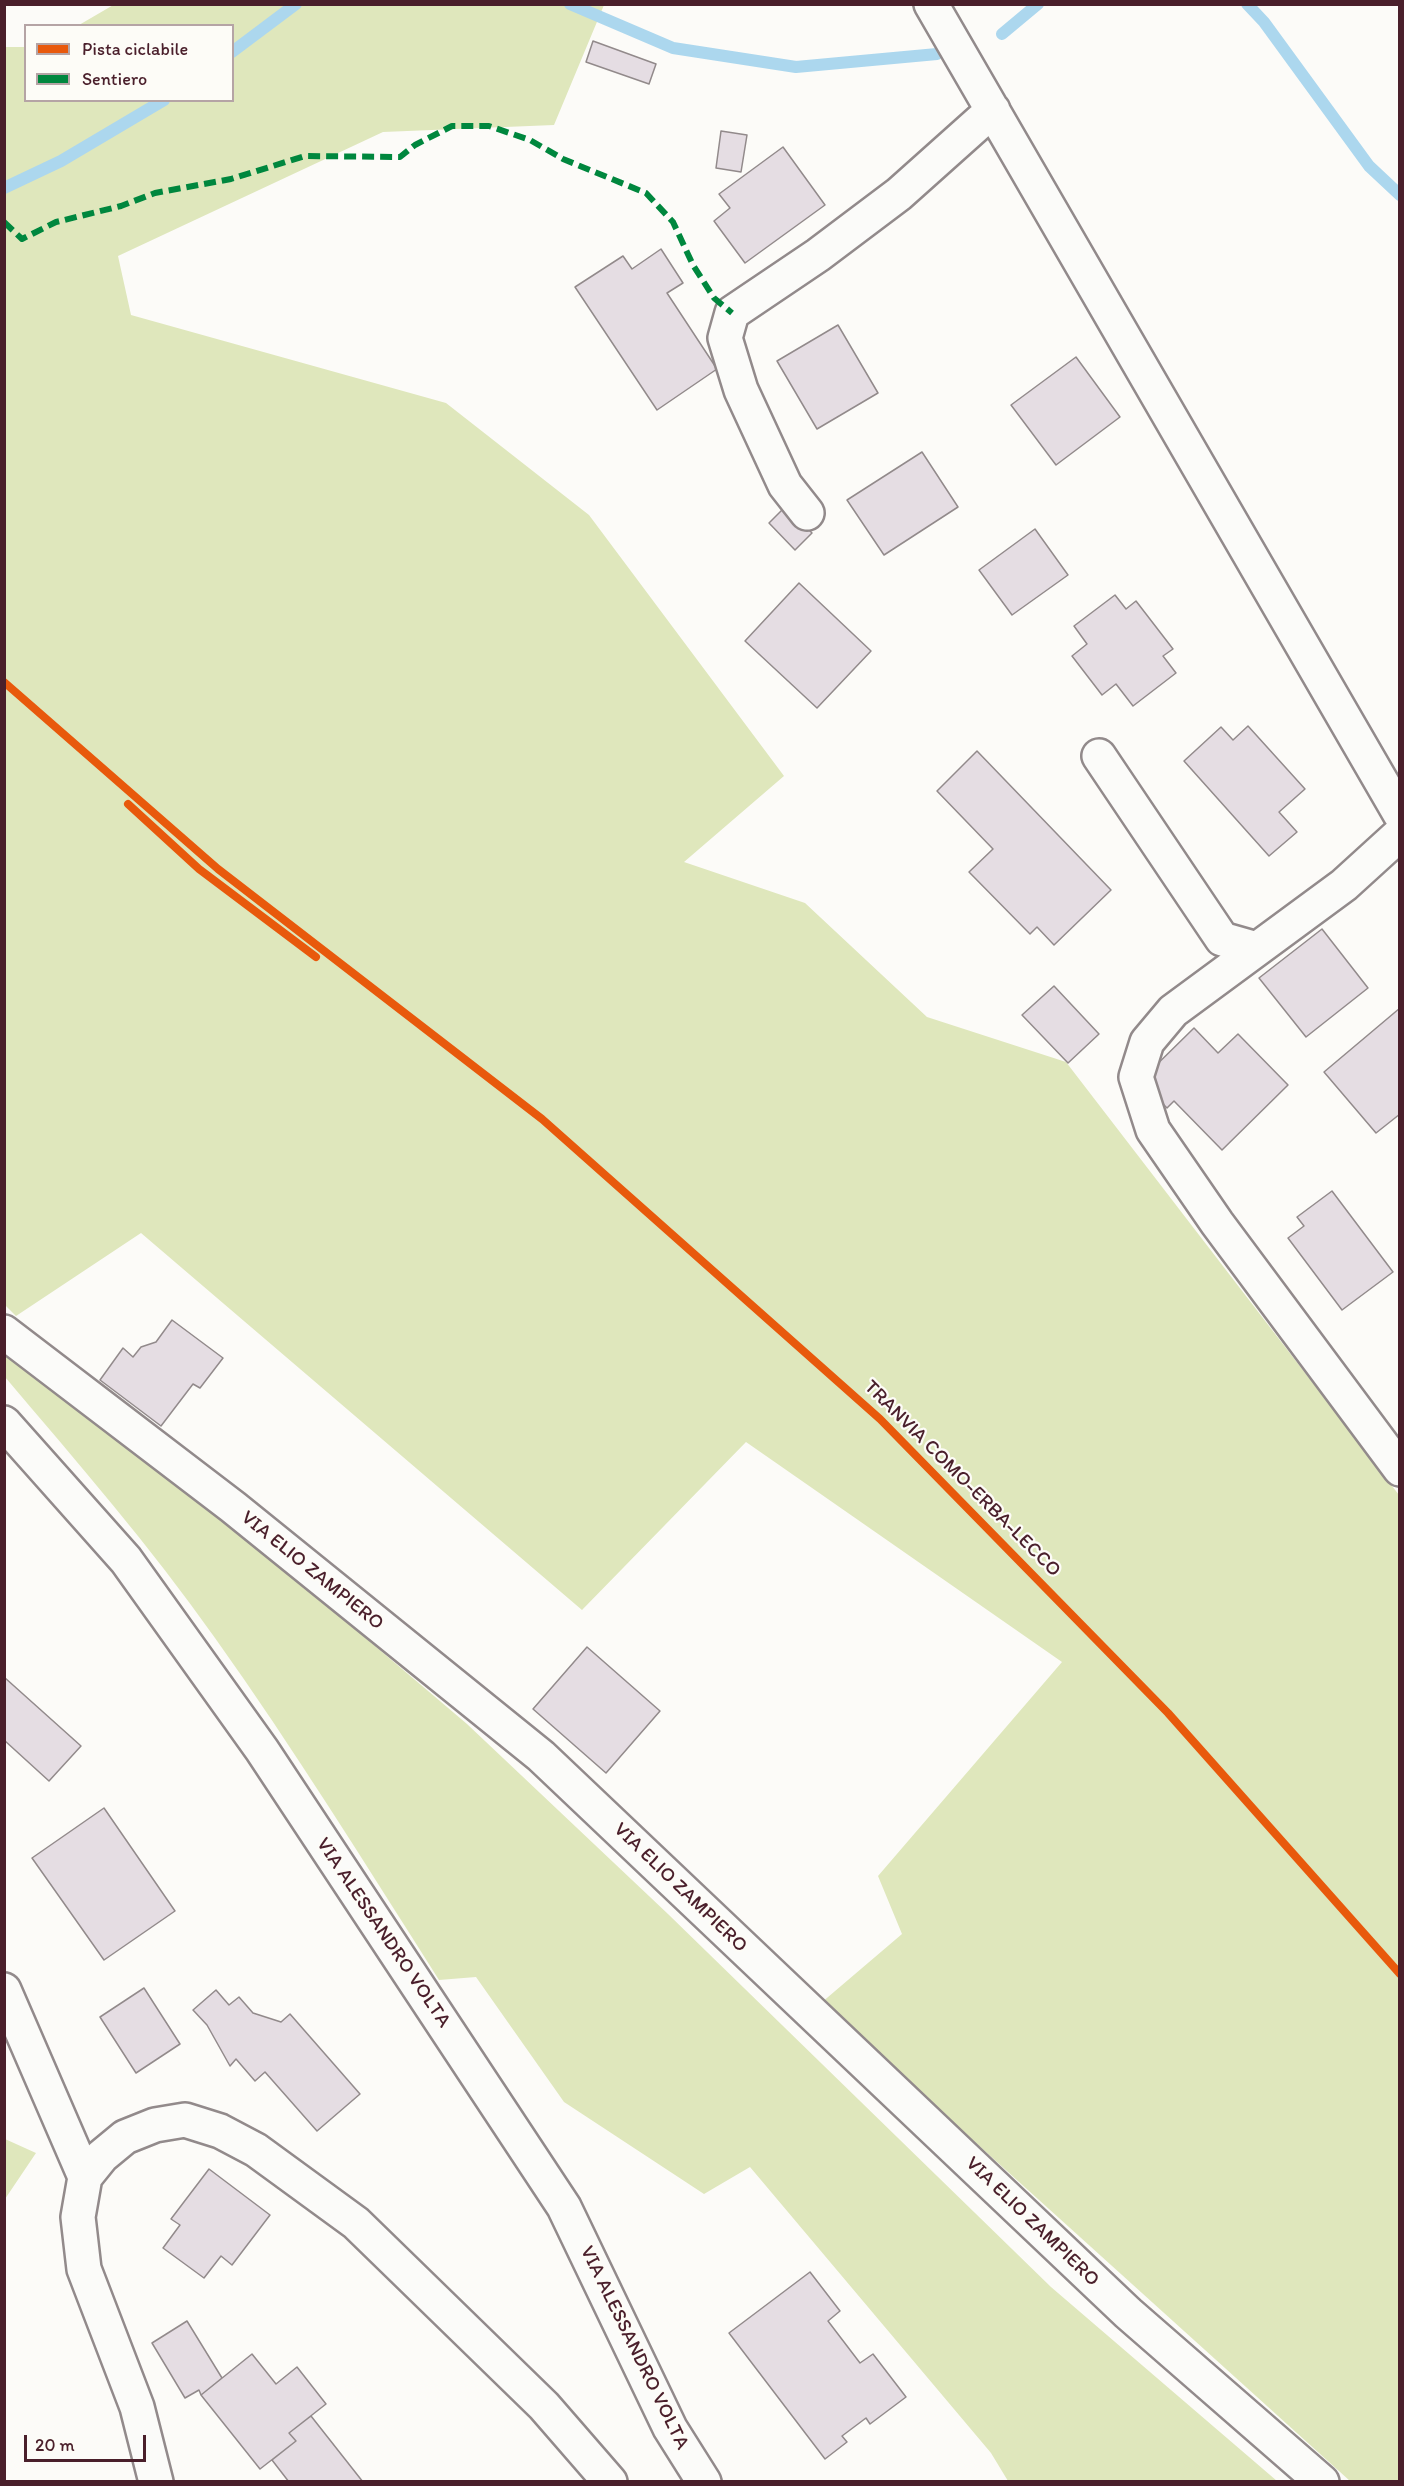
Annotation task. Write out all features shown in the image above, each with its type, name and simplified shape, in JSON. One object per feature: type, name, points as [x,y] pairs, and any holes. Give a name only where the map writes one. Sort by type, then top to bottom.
[{"type":"street","points":[[931,4],[1400,814]]},
{"type":"street","points":[[807,513],[785,485],[741,390],[725,338],[732,313],[819,255],[899,194],[993,110]]},
{"type":"street","points":[[1099,756],[1222,939],[1257,949]]},
{"type":"street","points":[[1400,834],[1344,885],[1173,1011],[1147,1042],[1136,1077],[1153,1130],[1217,1223],[1400,1468]]},
{"type":"street","name":"VIA ELIO ZAMPIERO","points":[[4,1332],[242,1514],[541,1756],[1128,2313],[1322,2481]]},
{"type":"street","name":"VIA ALESSANDRO VOLTA","points":[[4,1423],[126,1560],[262,1750],[564,2207],[670,2428],[704,2481]]},
{"type":"street","points":[[4,1990],[85,2177]]},
{"type":"street","points":[[156,2481],[137,2407],[84,2269],[78,2217],[85,2177],[102,2156],[125,2137],[155,2125],[185,2120],[220,2131],[256,2150],[356,2223],[544,2406],[610,2481]]},
{"type":"green space","points":[[115,4],[604,5],[554,125],[383,132],[118,256],[131,315],[446,403],[589,515],[784,776],[684,862],[805,903],[927,1017],[1066,1062],[1399,1495],[1399,2481],[1350,2481],[821,2003],[902,1934],[878,1876],[1062,1662],[746,1442],[582,1610],[141,1233],[16,1316],[5,1305],[4,47],[24,47],[24,102],[234,102],[234,24],[81,24]]},
{"type":"green space","points":[[4,1351],[217,1512],[467,1724],[668,1914],[1051,2287],[1277,2481],[1008,2481],[991,2453],[750,2167],[704,2194],[564,2102],[476,1977],[439,1980],[301,1765],[191,1604],[86,1473],[5,1377]]},
{"type":"green space","points":[[5,2139],[36,2153],[5,2199]]},
{"type":"building","points":[[593,41],[656,64],[649,84],[586,62]]},
{"type":"building","points":[[721,131],[747,135],[741,172],[716,168]]},
{"type":"building","points":[[783,147],[825,205],[745,263],[714,221],[730,208],[719,194]]},
{"type":"building","points":[[661,249],[683,283],[667,293],[717,369],[657,410],[575,287],[623,256],[632,269]]},
{"type":"building","points":[[838,325],[878,393],[817,429],[777,361]]},
{"type":"building","points":[[1076,357],[1120,417],[1056,465],[1011,405]]},
{"type":"building","points":[[922,452],[958,507],[884,555],[847,500]]},
{"type":"building","points":[[786,506],[812,533],[795,550],[769,523]]},
{"type":"building","points":[[1035,529],[1068,575],[1012,615],[979,570]]},
{"type":"building","points":[[799,583],[871,651],[817,708],[745,641]]},
{"type":"building","points":[[1115,595],[1126,609],[1136,601],[1173,649],[1163,656],[1176,673],[1133,706],[1116,684],[1102,695],[1072,656],[1087,644],[1074,626]]},
{"type":"building","points":[[1248,726],[1305,789],[1279,812],[1297,832],[1269,856],[1184,761],[1221,727],[1233,740]]},
{"type":"building","points":[[977,751],[1111,890],[1054,945],[1037,927],[1030,934],[969,872],[993,849],[937,791]]},
{"type":"building","points":[[1322,929],[1368,988],[1306,1037],[1259,978]]},
{"type":"building","points":[[1054,986],[1099,1034],[1068,1063],[1022,1015]]},
{"type":"building","points":[[1400,1008],[1400,1114],[1376,1133],[1324,1072]]},
{"type":"building","points":[[1194,1028],[1218,1053],[1238,1034],[1288,1085],[1222,1150],[1174,1101],[1167,1108],[1140,1081]]},
{"type":"building","points":[[1332,1191],[1393,1272],[1342,1310],[1288,1238],[1304,1226],[1297,1217]]},
{"type":"building","points":[[172,1320],[223,1358],[200,1388],[193,1384],[161,1426],[100,1380],[123,1348],[133,1357],[141,1347],[156,1342]]},
{"type":"building","points":[[587,1647],[660,1711],[606,1773],[533,1709]]},
{"type":"building","points":[[4,1677],[81,1746],[49,1781],[4,1740]]},
{"type":"building","points":[[104,1808],[175,1911],[104,1960],[32,1858]]},
{"type":"building","points":[[144,1988],[180,2044],[136,2073],[100,2017]]},
{"type":"building","points":[[216,1990],[229,2005],[239,1997],[253,2013],[281,2022],[290,2014],[360,2094],[317,2131],[265,2072],[255,2081],[236,2059],[230,2066],[207,2025],[193,2010]]},
{"type":"building","points":[[209,2169],[270,2215],[232,2265],[221,2256],[204,2278],[163,2248],[180,2225],[171,2219]]},
{"type":"building","points":[[810,2272],[840,2311],[828,2321],[860,2363],[873,2354],[906,2397],[870,2424],[866,2418],[842,2436],[847,2442],[825,2459],[729,2333]]},
{"type":"building","points":[[187,2321],[222,2378],[201,2395],[199,2390],[185,2398],[152,2343]]},
{"type":"building","points":[[252,2354],[276,2384],[297,2367],[326,2404],[289,2433],[296,2441],[260,2469],[201,2395]]},
{"type":"building","points":[[311,2416],[363,2482],[289,2482],[272,2460],[296,2441],[289,2433]]},
{"type":"waterway","points":[[234,50],[296,4]]},
{"type":"waterway","points":[[570,4],[673,48],[796,67],[937,54]]},
{"type":"waterway","points":[[1002,34],[1038,4]]},
{"type":"waterway","points":[[1247,4],[1264,22],[1369,166],[1400,195]]},
{"type":"waterway","points":[[4,188],[61,161],[161,102]]},
{"type":"marked path","points":[[4,222],[22,239],[56,222],[121,206],[155,193],[231,179],[305,156],[400,157],[415,145],[452,126],[489,126],[530,140],[563,159],[646,193],[673,222],[693,265],[714,298],[732,313]]},
{"type":"cycle path","name":"TRANVIA COMO-ERBA-LECCO","points":[[4,682],[218,869],[542,1119],[880,1419],[1168,1713],[1400,1974]]},
{"type":"cycle path","points":[[128,804],[199,869],[316,957]]}]
